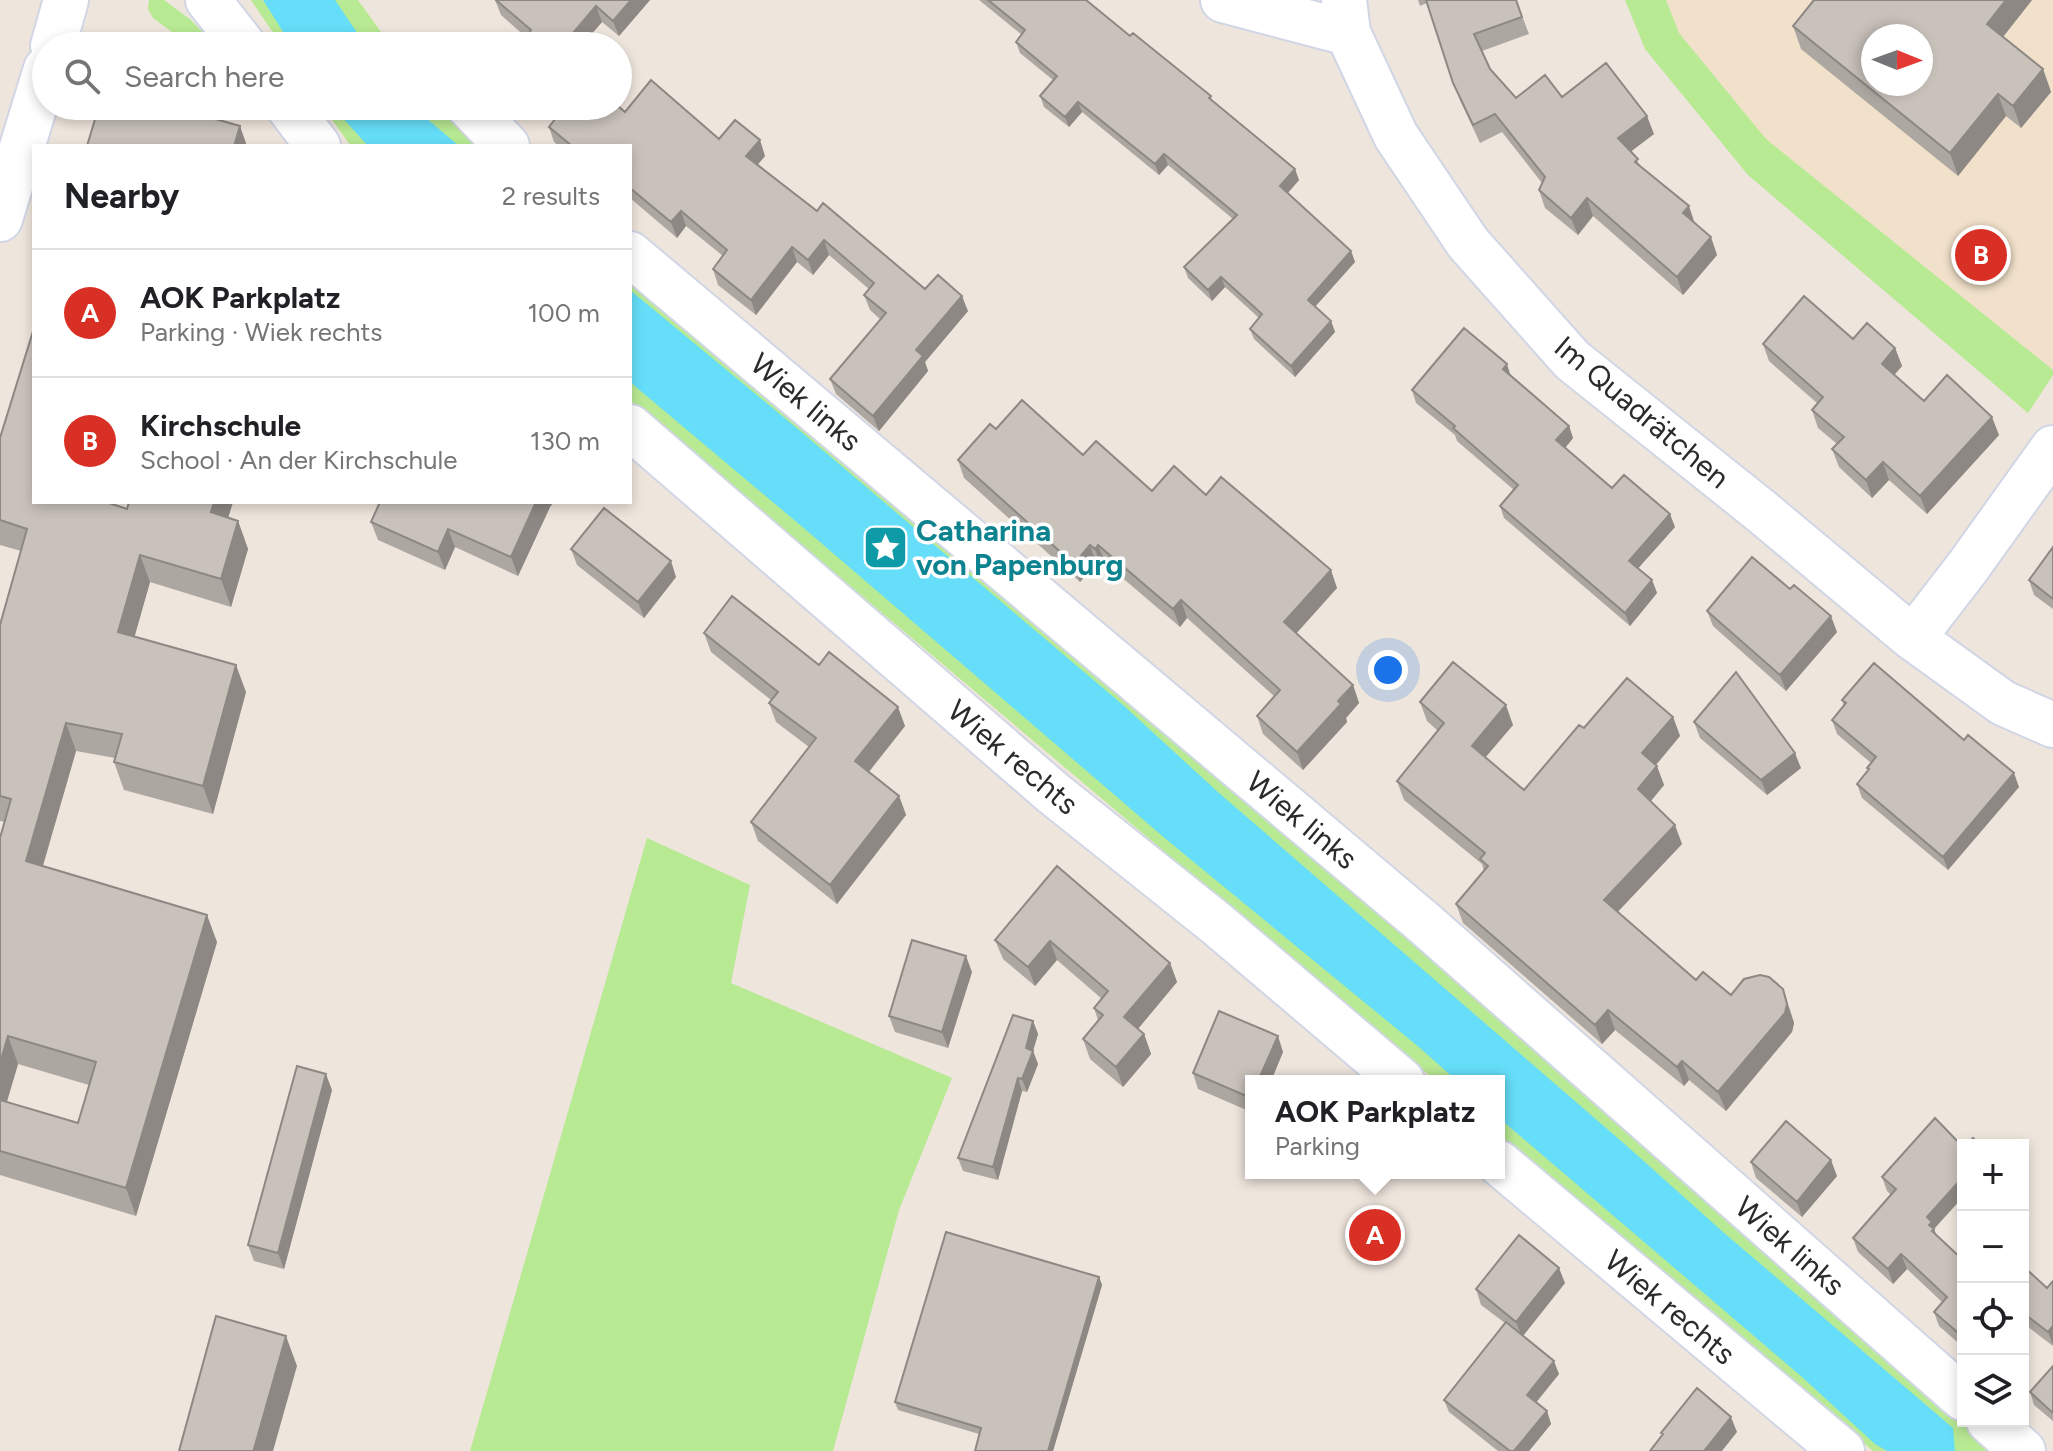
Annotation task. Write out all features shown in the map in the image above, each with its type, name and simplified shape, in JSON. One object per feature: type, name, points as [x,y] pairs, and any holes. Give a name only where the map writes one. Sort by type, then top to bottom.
[{"type":"street","points":[[57,32],[66,0]]},
{"type":"street","points":[[208,0],[233,32]]},
{"type":"street","points":[[1223,0],[1346,16]]},
{"type":"street","name":"Im Quadrätchen","points":[[1346,16],[1396,136],[1468,243],[1572,360],[1913,638],[2003,703],[2053,725]]},
{"type":"street","points":[[0,219],[32,115]]},
{"type":"street","points":[[298,120],[316,144]]},
{"type":"street","points":[[482,120],[505,144]]},
{"type":"street","name":"Wiek links","points":[[632,256],[1423,922],[1957,1393]]},
{"type":"street","name":"Wiek rechts","points":[[632,429],[1053,793],[1217,924],[1395,1075]]},
{"type":"street","points":[[1913,638],[2053,448]]},
{"type":"street","name":"Wiek rechts","points":[[1505,1168],[1842,1451]]},
{"type":"street","points":[[1996,1427],[2023,1451]]},
{"type":"shaded area","points":[[1666,0],[2053,0],[2053,370],[1766,139],[1679,33]]},
{"type":"green space","points":[[149,0],[164,0],[203,32],[172,32],[153,18],[148,9]]},
{"type":"green space","points":[[251,0],[358,0],[381,32],[273,32]]},
{"type":"green space","points":[[1625,0],[1666,0],[1679,33],[1766,139],[2053,370],[2053,375],[2028,413],[1748,175],[1645,49]]},
{"type":"green space","points":[[332,120],[455,120],[486,144],[350,144]]},
{"type":"green space","points":[[632,268],[1957,1406],[1957,1427],[1977,1427],[1990,1451],[1873,1451],[1505,1139],[1505,1075],[1429,1075],[632,402]]},
{"type":"green space","points":[[647,838],[750,885],[731,983],[952,1078],[899,1210],[833,1451],[470,1451]]},
{"type":"water","points":[[263,0],[335,0],[357,32],[283,32]]},
{"type":"water","points":[[345,120],[428,120],[457,144],[366,144]]},
{"type":"water","points":[[632,292],[1123,705],[1219,793],[1953,1428],[1955,1451],[1887,1451],[1875,1444],[1802,1377],[1505,1123],[1505,1075],[1450,1075],[1167,840],[632,384]]},
{"type":"building","points":[[496,0],[631,0],[613,21],[596,6],[574,32],[530,32]]},
{"type":"building","points":[[988,0],[1086,0],[1130,36],[1133,33],[1211,96],[1209,98],[1295,169],[1280,186],[1351,251],[1308,300],[1331,321],[1291,366],[1250,329],[1262,314],[1221,277],[1208,290],[1184,267],[1237,215],[1164,154],[1155,164],[1078,102],[1065,117],[1040,96],[1057,76],[1016,42],[1025,30]]},
{"type":"building","points":[[1426,0],[1516,0],[1522,17],[1474,34],[1490,69],[1516,98],[1545,75],[1562,97],[1606,63],[1647,116],[1618,138],[1638,159],[1635,162],[1689,206],[1683,213],[1711,237],[1677,277],[1587,198],[1571,218],[1539,190],[1545,177],[1495,114],[1473,125],[1453,83]]},
{"type":"building","points":[[1814,0],[2006,0],[1987,24],[2043,69],[2013,106],[1998,94],[1950,153],[1880,96],[1933,96],[1933,24],[1861,24],[1861,81],[1793,26]]},
{"type":"building","points":[[651,80],[719,139],[735,120],[760,140],[746,156],[817,211],[823,203],[925,289],[938,275],[962,296],[916,350],[923,356],[873,416],[830,379],[886,313],[864,295],[874,283],[824,240],[808,260],[792,247],[751,300],[713,269],[727,250],[681,211],[671,222],[632,190],[632,144],[570,144],[549,127],[554,120],[632,120],[632,103]]},
{"type":"building","points":[[95,120],[219,120],[240,126],[235,144],[88,144]]},
{"type":"building","points":[[1804,296],[1853,339],[1867,323],[1895,348],[1882,364],[1924,401],[1947,375],[1992,417],[1920,496],[1883,462],[1866,480],[1832,449],[1844,437],[1812,410],[1823,397],[1763,344]]},
{"type":"building","points":[[1464,328],[1507,364],[1503,369],[1569,426],[1556,440],[1612,488],[1624,475],[1670,514],[1629,561],[1652,580],[1625,613],[1500,506],[1518,485],[1412,390]]},
{"type":"building","points":[[32,334],[32,504],[112,504],[127,509],[128,504],[213,504],[211,512],[238,521],[221,579],[140,555],[118,632],[236,665],[203,786],[114,762],[122,734],[66,723],[26,861],[207,915],[126,1188],[0,1151],[0,1100],[78,1123],[96,1062],[8,1036],[0,1063],[0,838],[11,799],[0,796],[0,625],[27,529],[0,520],[0,438]]},
{"type":"building","points":[[1022,400],[1083,455],[1096,441],[1152,491],[1174,466],[1206,495],[1221,477],[1331,570],[1284,622],[1353,685],[1338,701],[1341,704],[1297,752],[1257,716],[1280,690],[1181,600],[1173,609],[1098,545],[1095,549],[1090,545],[1074,564],[958,460],[990,424],[996,429]]},
{"type":"building","points":[[379,504],[535,504],[511,557],[448,529],[438,552],[371,522]]},
{"type":"building","points":[[604,508],[671,561],[638,602],[571,549]]},
{"type":"building","points":[[2053,547],[2053,599],[2029,580]]},
{"type":"building","points":[[1752,557],[1790,589],[1794,585],[1831,616],[1780,675],[1707,611]]},
{"type":"building","points":[[732,596],[819,665],[829,652],[898,707],[855,761],[899,796],[830,885],[751,822],[816,738],[769,703],[778,692],[704,633]]},
{"type":"building","points":[[1453,662],[1506,705],[1472,746],[1524,790],[1579,725],[1584,728],[1627,678],[1673,717],[1642,753],[1657,766],[1638,789],[1675,825],[1604,900],[1696,980],[1703,972],[1731,995],[1744,979],[1760,975],[1769,977],[1783,989],[1787,1004],[1785,1013],[1718,1092],[1682,1061],[1677,1067],[1608,1010],[1595,1025],[1456,904],[1488,866],[1480,859],[1485,853],[1397,781],[1444,723],[1420,702]]},
{"type":"building","points":[[1874,663],[1964,740],[1968,735],[2014,773],[1943,857],[1857,784],[1876,757],[1832,720],[1846,703],[1842,700]]},
{"type":"building","points":[[1736,672],[1795,753],[1761,780],[1694,722]]},
{"type":"building","points":[[1057,866],[1170,963],[1124,1017],[1144,1034],[1116,1067],[1083,1039],[1103,1015],[1094,1008],[1108,991],[1050,941],[1028,967],[995,940]]},
{"type":"building","points":[[912,940],[966,956],[942,1032],[889,1016]]},
{"type":"building","points":[[1219,1011],[1278,1036],[1261,1075],[1245,1075],[1245,1095],[1193,1073]]},
{"type":"building","points":[[1013,1015],[1033,1021],[1026,1048],[1033,1051],[1022,1079],[1018,1078],[993,1167],[958,1158]]},
{"type":"building","points":[[297,1066],[326,1074],[278,1253],[248,1245]]},
{"type":"building","points":[[1935,1118],[1957,1141],[1957,1184],[1927,1217],[1932,1222],[1929,1225],[1934,1229],[1932,1231],[1957,1254],[1957,1332],[1934,1312],[1947,1297],[1901,1254],[1888,1269],[1853,1238],[1896,1189],[1882,1177]]},
{"type":"building","points":[[1786,1121],[1831,1160],[1797,1202],[1751,1162]]},
{"type":"building","points":[[946,1232],[1099,1277],[1048,1451],[975,1451],[981,1428],[895,1402]]},
{"type":"building","points":[[1519,1235],[1559,1268],[1516,1322],[1476,1289]]},
{"type":"building","points":[[2029,1272],[2047,1288],[2053,1281],[2053,1326],[2048,1332],[2029,1318]]},
{"type":"building","points":[[216,1316],[286,1336],[254,1449],[260,1451],[179,1451]]},
{"type":"building","points":[[1506,1322],[1554,1361],[1527,1395],[1547,1411],[1514,1451],[1444,1400]]},
{"type":"building","points":[[2053,1366],[2053,1413],[2030,1392]]},
{"type":"building","points":[[1697,1388],[1731,1417],[1704,1451],[1650,1451],[1661,1433]]},
{"type":"place","name":"Kirchschule","points":[[1981,255]]},
{"type":"place","name":"Catharina von Papenburg","points":[[885,547]]},
{"type":"place","name":"AOK Parkplatz","points":[[1375,1235]]}]
